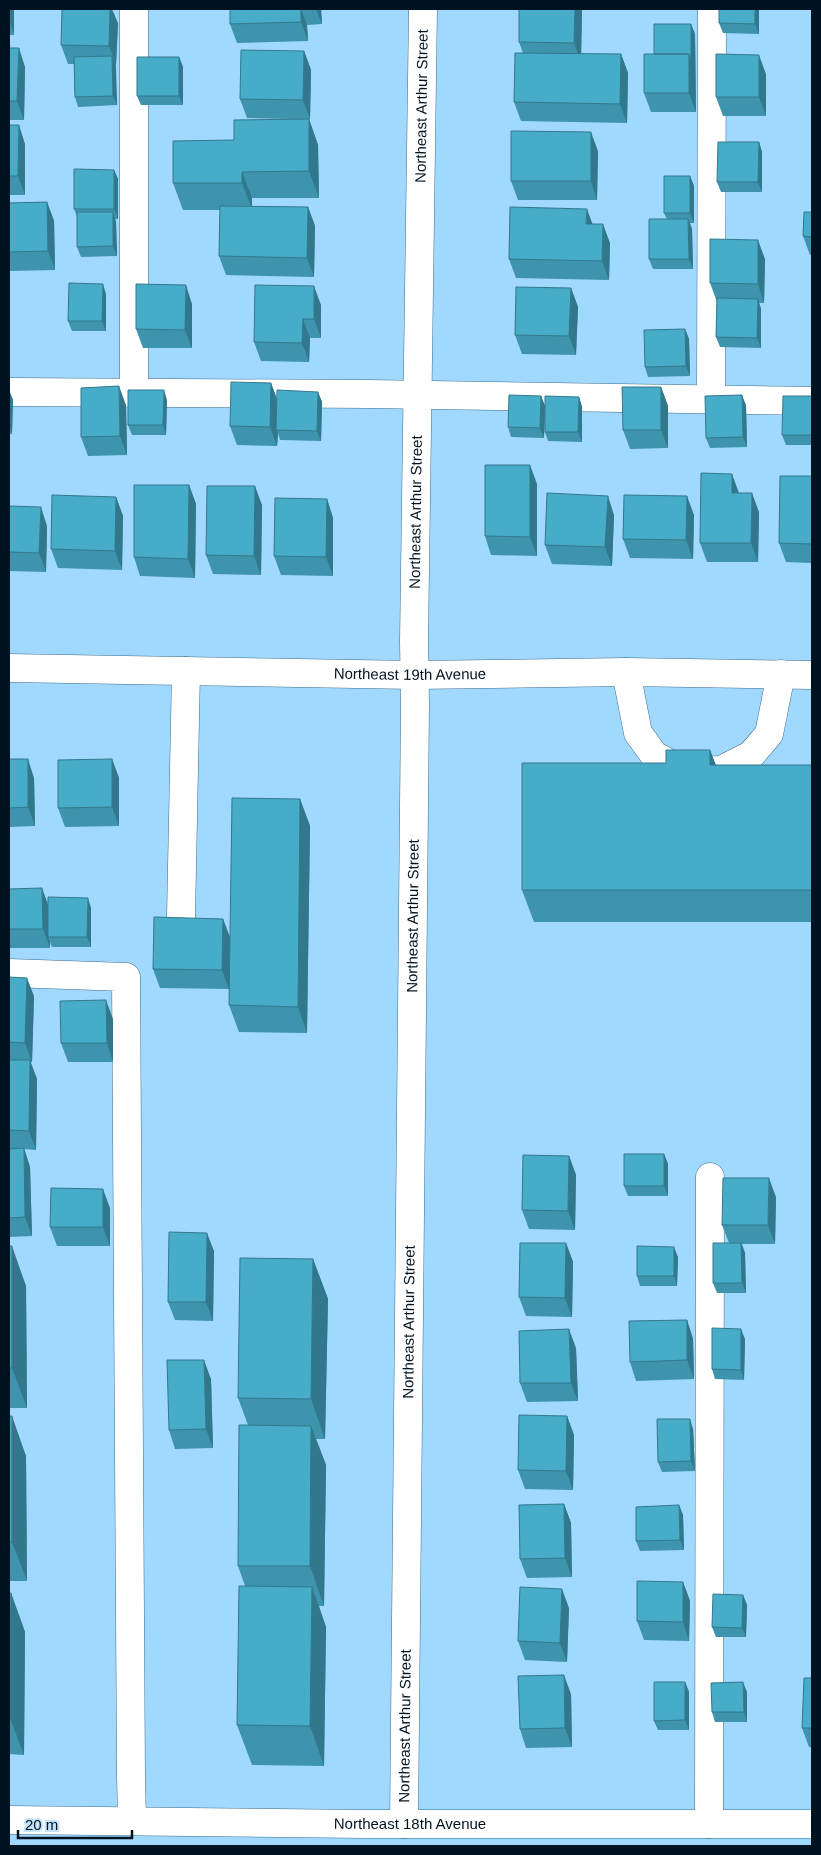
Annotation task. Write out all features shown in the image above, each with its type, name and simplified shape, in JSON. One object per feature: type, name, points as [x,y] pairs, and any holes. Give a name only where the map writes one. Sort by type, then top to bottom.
[{"type":"street","points":[[134,9],[134,393]]},
{"type":"street","name":"Northeast Arthur Street","points":[[404,1824],[414,675],[423,9]]},
{"type":"street","points":[[711,400],[712,9]]},
{"type":"street","points":[[9,392],[418,395],[812,401]]},
{"type":"street","name":"Northeast 19th Avenue","points":[[9,668],[414,675],[626,672],[812,675]]},
{"type":"street","points":[[181,917],[186,671]]},
{"type":"street","points":[[626,672],[638,733],[654,755],[683,771],[721,770],[751,755],[769,734],[780,674]]},
{"type":"street","points":[[9,973],[126,977],[130,1775],[132,1821]]},
{"type":"street","points":[[709,1824],[710,1177]]},
{"type":"street","name":"Northeast 18th Avenue","points":[[9,1820],[404,1824],[812,1824]]},
{"type":"building","points":[[62,9],[110,9],[109,46],[61,45]]},
{"type":"building","points":[[230,9],[301,9],[301,22],[230,24]]},
{"type":"building","points":[[519,9],[575,9],[574,43],[519,42]]},
{"type":"building","points":[[719,9],[755,9],[755,24],[719,23]]},
{"type":"building","points":[[654,24],[691,24],[691,60],[689,54],[654,54]]},
{"type":"building","points":[[9,48],[19,48],[17,101],[9,101]]},
{"type":"building","points":[[241,50],[304,51],[303,100],[240,99]]},
{"type":"building","points":[[515,53],[621,54],[620,104],[514,102]]},
{"type":"building","points":[[644,54],[689,54],[689,93],[644,93]]},
{"type":"building","points":[[716,54],[759,55],[759,97],[716,97]]},
{"type":"building","points":[[112,56],[113,96],[75,97],[74,57]]},
{"type":"building","points":[[137,57],[179,57],[179,96],[137,96]]},
{"type":"building","points":[[309,119],[309,171],[242,172],[242,183],[173,183],[173,141],[234,140],[234,120]]},
{"type":"building","points":[[9,125],[19,125],[18,176],[9,176]]},
{"type":"building","points":[[511,131],[591,132],[591,181],[511,181]]},
{"type":"building","points":[[718,142],[759,142],[758,182],[717,182]]},
{"type":"building","points":[[74,169],[114,170],[114,209],[74,209]]},
{"type":"building","points":[[664,176],[690,176],[690,213],[664,213]]},
{"type":"building","points":[[47,202],[48,251],[9,252],[9,203]]},
{"type":"building","points":[[220,206],[308,207],[307,258],[219,256]]},
{"type":"building","points":[[510,207],[587,209],[586,224],[603,224],[602,261],[509,259]]},
{"type":"building","points":[[77,212],[113,212],[113,246],[77,247]]},
{"type":"building","points":[[804,212],[812,212],[812,237],[803,236]]},
{"type":"building","points":[[649,219],[688,219],[689,259],[649,259]]},
{"type":"building","points":[[710,239],[758,240],[758,284],[710,283]]},
{"type":"building","points":[[69,283],[103,284],[102,321],[68,321]]},
{"type":"building","points":[[136,284],[186,285],[185,330],[136,329]]},
{"type":"building","points":[[255,285],[314,286],[314,319],[303,319],[302,343],[254,342]]},
{"type":"building","points":[[516,287],[571,288],[569,336],[515,335]]},
{"type":"building","points":[[717,298],[758,299],[757,338],[716,337]]},
{"type":"building","points":[[685,329],[686,366],[645,367],[644,330]]},
{"type":"building","points":[[231,382],[271,383],[270,427],[230,426]]},
{"type":"building","points":[[119,386],[120,436],[81,437],[81,388]]},
{"type":"building","points":[[622,387],[661,387],[661,430],[623,430]]},
{"type":"building","points":[[128,390],[164,390],[163,425],[128,425]]},
{"type":"building","points":[[277,390],[318,392],[317,431],[276,430]]},
{"type":"building","points":[[509,395],[541,396],[540,428],[508,427]]},
{"type":"building","points":[[742,395],[743,437],[706,438],[705,396]]},
{"type":"building","points":[[545,396],[579,397],[578,432],[545,432]]},
{"type":"building","points":[[783,396],[812,396],[812,435],[782,435]]},
{"type":"building","points":[[485,465],[530,465],[530,537],[485,536]]},
{"type":"building","points":[[701,473],[732,474],[732,493],[752,493],[751,543],[700,543]]},
{"type":"building","points":[[780,476],[812,476],[812,544],[779,543]]},
{"type":"building","points":[[134,485],[189,485],[188,559],[134,557]]},
{"type":"building","points":[[207,486],[255,486],[254,556],[206,555]]},
{"type":"building","points":[[547,493],[608,496],[605,547],[545,545]]},
{"type":"building","points":[[52,495],[116,497],[115,551],[51,549]]},
{"type":"building","points":[[624,495],[687,496],[686,540],[623,539]]},
{"type":"building","points":[[275,498],[327,499],[326,557],[274,556]]},
{"type":"building","points":[[9,506],[41,507],[39,553],[9,552]]},
{"type":"building","points":[[666,750],[710,750],[710,765],[812,765],[812,890],[522,890],[522,763],[666,763]]},
{"type":"building","points":[[9,759],[28,759],[28,807],[9,808]]},
{"type":"building","points":[[112,759],[112,807],[58,808],[58,760]]},
{"type":"building","points":[[232,798],[300,799],[298,1007],[229,1005]]},
{"type":"building","points":[[42,888],[43,929],[9,929],[9,889]]},
{"type":"building","points":[[48,897],[88,898],[87,937],[48,937]]},
{"type":"building","points":[[154,917],[223,919],[222,970],[153,969]]},
{"type":"building","points":[[9,977],[27,978],[25,1043],[9,1042]]},
{"type":"building","points":[[106,1000],[107,1043],[61,1043],[60,1001]]},
{"type":"building","points":[[9,1060],[30,1060],[29,1131],[9,1130]]},
{"type":"building","points":[[24,1148],[25,1217],[9,1218],[9,1149]]},
{"type":"building","points":[[624,1154],[664,1154],[664,1186],[624,1186]]},
{"type":"building","points":[[523,1155],[569,1156],[568,1211],[522,1210]]},
{"type":"building","points":[[723,1178],[769,1178],[768,1225],[722,1225]]},
{"type":"building","points":[[51,1188],[103,1189],[103,1227],[50,1227]]},
{"type":"building","points":[[169,1232],[207,1233],[206,1302],[168,1302]]},
{"type":"building","points":[[520,1243],[566,1243],[565,1298],[519,1297]]},
{"type":"building","points":[[713,1243],[741,1243],[742,1283],[713,1283]]},
{"type":"building","points":[[9,1246],[12,1246],[12,1368],[9,1368]]},
{"type":"building","points":[[637,1246],[674,1247],[674,1276],[637,1276]]},
{"type":"building","points":[[240,1258],[313,1259],[311,1399],[238,1398]]},
{"type":"building","points":[[687,1320],[687,1360],[630,1362],[629,1321]]},
{"type":"building","points":[[712,1328],[741,1329],[741,1370],[712,1369]]},
{"type":"building","points":[[569,1329],[571,1383],[520,1383],[519,1331]]},
{"type":"building","points":[[167,1360],[204,1360],[206,1429],[169,1430]]},
{"type":"building","points":[[519,1415],[567,1416],[566,1471],[518,1470]]},
{"type":"building","points":[[9,1416],[12,1416],[12,1542],[9,1542]]},
{"type":"building","points":[[657,1419],[690,1419],[691,1461],[658,1462]]},
{"type":"building","points":[[239,1425],[311,1426],[310,1566],[238,1566]]},
{"type":"building","points":[[564,1504],[565,1558],[520,1559],[519,1505]]},
{"type":"building","points":[[679,1505],[680,1540],[636,1541],[636,1507]]},
{"type":"building","points":[[637,1581],[683,1582],[683,1622],[637,1621]]},
{"type":"building","points":[[239,1586],[312,1587],[310,1726],[237,1725]]},
{"type":"building","points":[[520,1587],[562,1589],[560,1643],[518,1641]]},
{"type":"building","points":[[9,1593],[11,1593],[9,1715]]},
{"type":"building","points":[[713,1594],[743,1595],[742,1628],[712,1627]]},
{"type":"building","points":[[564,1675],[565,1728],[520,1729],[518,1676]]},
{"type":"building","points":[[804,1678],[812,1678],[812,1728],[802,1728]]},
{"type":"building","points":[[654,1682],[685,1682],[685,1720],[654,1721]]},
{"type":"building","points":[[743,1682],[744,1712],[712,1712],[711,1683]]}]
